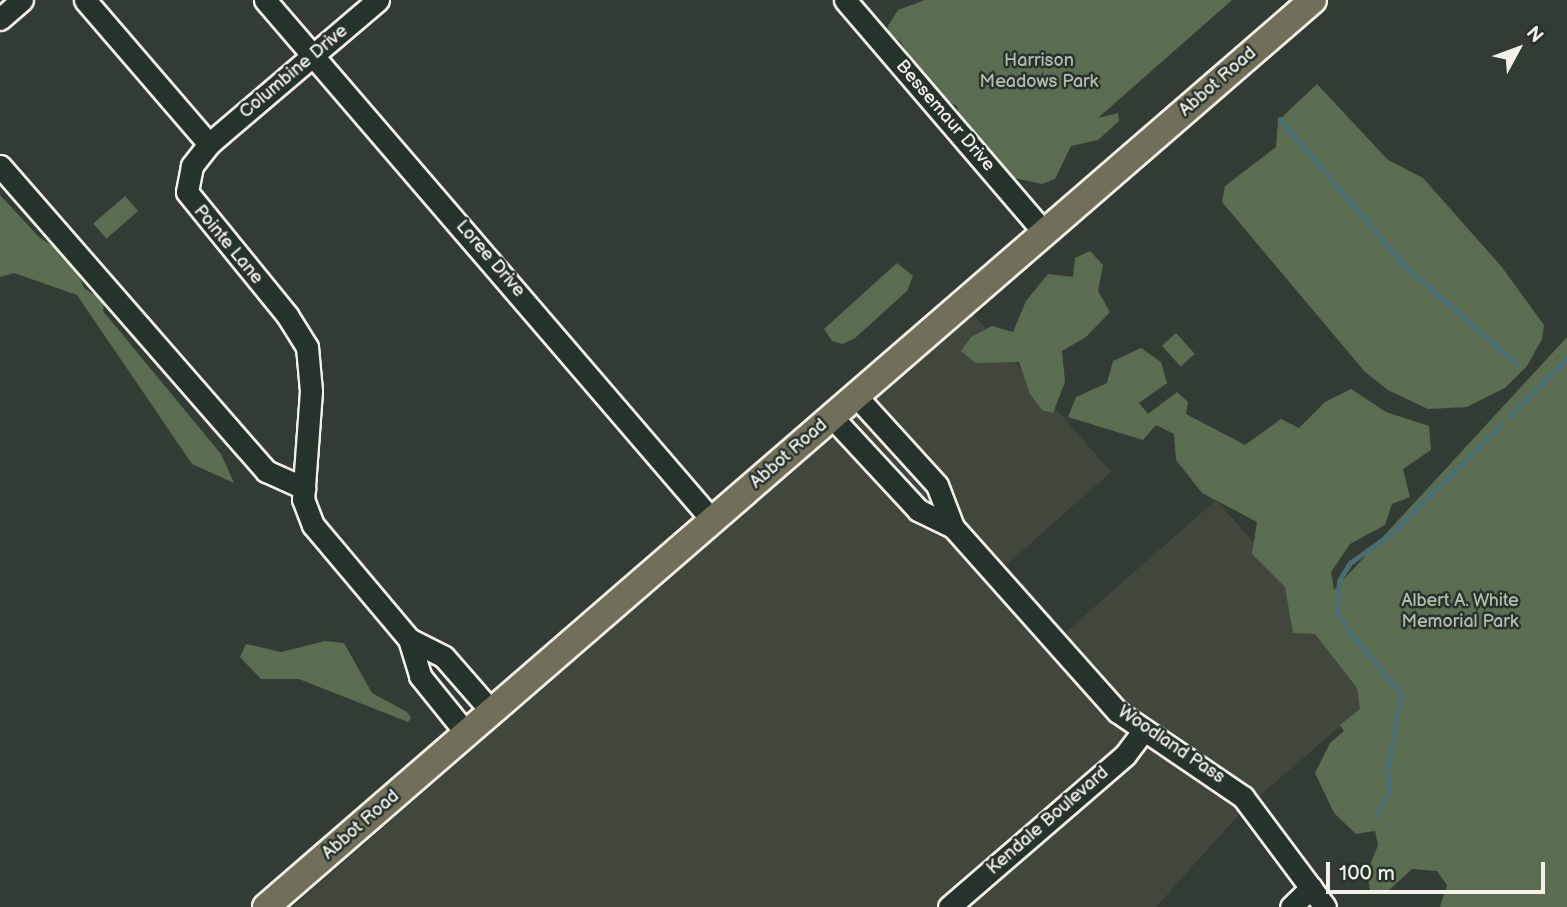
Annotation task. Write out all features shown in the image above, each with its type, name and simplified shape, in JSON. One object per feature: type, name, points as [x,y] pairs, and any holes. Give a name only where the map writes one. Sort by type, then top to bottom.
[{"type":"main road","name":"Abbot Road","points":[[266,907],[1313,0]]},
{"type":"street","points":[[0,19],[22,0]]},
{"type":"street","points":[[85,0],[209,144]]},
{"type":"street","name":"Loree Drive","points":[[265,0],[712,520]]},
{"type":"street","name":"Columbine Drive","points":[[209,144],[378,0]]},
{"type":"street","name":"Bessemaur Drive","points":[[845,0],[1045,233]]},
{"type":"street","name":"Pointe Lane","points":[[209,144],[192,166],[187,192],[287,314],[307,347],[312,370],[304,488],[313,525],[409,639]]},
{"type":"street","points":[[0,166],[266,471],[304,488]]},
{"type":"street","name":"Woodland Pass","points":[[856,397],[937,485],[953,527],[1118,712],[1143,731],[1219,776],[1243,797],[1325,907]]},
{"type":"street","name":"Woodland Pass","points":[[832,417],[918,510],[953,527]]},
{"type":"street","points":[[409,639],[444,657],[492,712]]},
{"type":"street","points":[[409,639],[420,676],[467,734]]},
{"type":"street","name":"Kendale Boulevard","points":[[949,907],[1125,755],[1143,731]]},
{"type":"street","points":[[1291,907],[1311,888]]},
{"type":"shaded area","points":[[973,314],[1111,472],[1006,565],[1066,632],[1216,500],[1383,689],[1242,811],[1156,907],[292,907]]},
{"type":"green space","name":"Harrison Meadows Park","points":[[925,0],[1232,0],[1098,118],[1118,113],[1119,121],[1098,140],[1071,146],[1055,179],[1042,184],[1014,178],[986,144],[976,143],[962,127],[957,106],[933,93],[900,41],[889,35],[888,26],[898,10]]},
{"type":"green space","points":[[1317,84],[1388,160],[1423,178],[1501,266],[1544,325],[1542,339],[1527,366],[1505,388],[1467,407],[1428,409],[1388,390],[1365,372],[1222,202],[1225,186],[1276,147],[1278,121]]},
{"type":"green space","points":[[0,195],[39,237],[73,259],[84,288],[104,301],[103,311],[221,454],[234,483],[192,464],[77,295],[14,273],[0,277]]},
{"type":"green space","points":[[125,196],[138,211],[106,239],[93,224]]},
{"type":"green space","points":[[1090,251],[1103,265],[1098,291],[1110,312],[1086,337],[1062,351],[1065,382],[1053,413],[1042,410],[1030,394],[1019,362],[976,363],[961,351],[971,337],[992,326],[1013,332],[1026,301],[1048,274],[1073,277],[1075,258]]},
{"type":"green space","points":[[897,263],[913,276],[907,291],[854,339],[842,344],[832,341],[824,329]]},
{"type":"green space","points":[[1176,333],[1195,354],[1181,367],[1162,346]]},
{"type":"green space","name":"Albert A. White Memorial Park","points":[[1567,337],[1567,907],[1440,907],[1447,885],[1437,871],[1412,869],[1388,891],[1370,890],[1367,873],[1378,845],[1375,831],[1356,834],[1334,813],[1315,773],[1330,743],[1344,731],[1340,725],[1360,709],[1357,688],[1315,634],[1293,633],[1285,587],[1252,554],[1257,522],[1202,493],[1176,460],[1174,434],[1156,425],[1143,440],[1068,417],[1076,397],[1107,383],[1113,361],[1141,348],[1161,362],[1167,383],[1139,403],[1148,414],[1177,392],[1188,402],[1186,414],[1245,445],[1281,419],[1299,428],[1325,402],[1351,389],[1386,412],[1429,426],[1431,450],[1403,469],[1410,497],[1392,504],[1385,525],[1350,544],[1331,572],[1334,590]]},
{"type":"green space","points":[[325,641],[344,643],[372,693],[407,712],[411,718],[408,722],[299,679],[261,679],[240,657],[246,644],[281,652]]},
{"type":"waterway","points":[[1280,119],[1405,266],[1518,365]]},
{"type":"waterway","points":[[1510,416],[1567,358]]},
{"type":"waterway","points":[[1377,815],[1389,793],[1387,772],[1401,694],[1347,629],[1336,611],[1339,581],[1350,563],[1393,532],[1501,425]]}]
